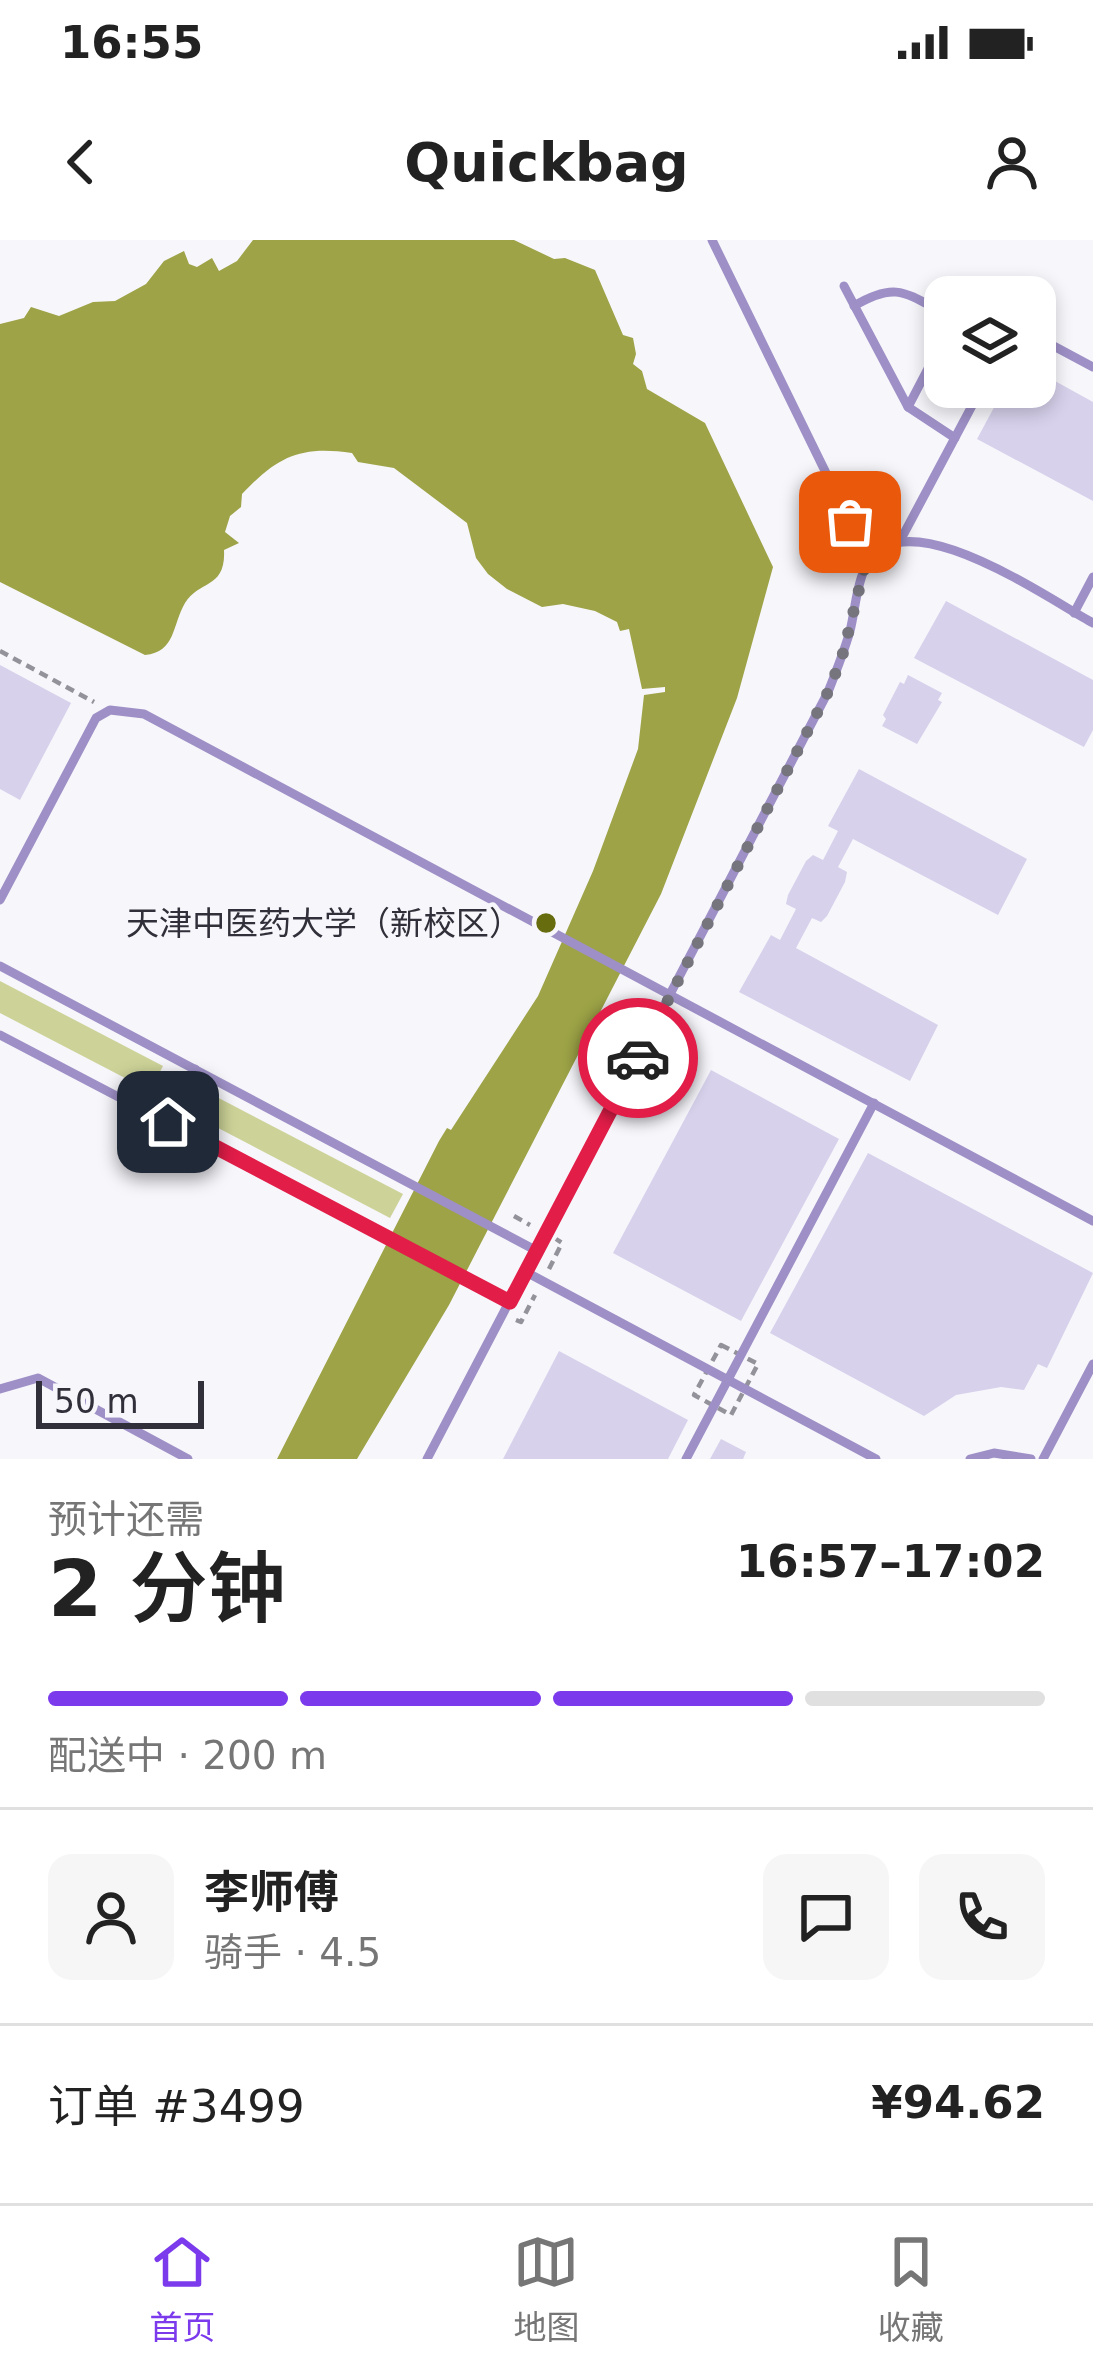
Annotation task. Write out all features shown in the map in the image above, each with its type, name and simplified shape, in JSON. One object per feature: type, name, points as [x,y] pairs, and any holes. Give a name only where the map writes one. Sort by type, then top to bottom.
[{"type":"lane","points":[[712,240],[845,510],[865,566]]},
{"type":"lane","points":[[844,286],[908,407],[955,438]]},
{"type":"lane","points":[[854,306],[883,291],[898,290],[924,303]]},
{"type":"lane","points":[[1056,347],[1093,367]]},
{"type":"lane","points":[[908,407],[924,376]]},
{"type":"lane","points":[[900,541],[971,408]]},
{"type":"lane","points":[[427,1459],[828,692],[865,566],[878,551],[900,541],[941,543],[1093,622]]},
{"type":"lane","points":[[1074,613],[1093,577]]},
{"type":"lane","points":[[0,900],[96,718],[110,710],[144,714],[1093,1221]]},
{"type":"lane","points":[[0,966],[537,1251]]},
{"type":"lane","points":[[0,1034],[510,1302]]},
{"type":"lane","points":[[168,1122],[195,1069]]},
{"type":"lane","points":[[686,1459],[874,1103]]},
{"type":"lane","points":[[526,1272],[876,1459]]},
{"type":"lane","points":[[1043,1459],[1093,1364]]},
{"type":"lane","points":[[0,1389],[38,1378],[188,1459]]},
{"type":"lane","points":[[970,1459],[1006,1453],[1031,1459]]},
{"type":"path","points":[[0,651],[110,710]]},
{"type":"shaded area","points":[[253,240],[514,240],[554,259],[565,258],[595,270],[623,335],[633,338],[633,364],[642,371],[647,389],[705,423],[773,567],[737,698],[661,894],[449,1305],[357,1459],[277,1459],[439,1141],[447,1128],[451,1130],[538,996],[593,871],[638,749],[644,695],[665,692],[665,687],[642,689],[629,629],[620,631],[617,622],[595,611],[563,604],[542,607],[507,589],[476,558],[467,523],[394,468],[358,462],[352,453],[318,451],[291,457],[242,494],[241,507],[230,516],[225,532],[239,543],[224,550],[221,572],[185,603],[168,643],[155,653],[145,655],[0,582],[0,324],[24,318],[31,307],[59,316],[93,302],[115,301],[146,284],[164,261],[184,251],[189,264],[197,267],[212,258],[219,271],[237,261]]},
{"type":"shaded area","points":[[0,981],[163,1066],[150,1091],[0,1013]]},
{"type":"shaded area","points":[[211,1094],[403,1194],[390,1218],[199,1118]]},
{"type":"building","points":[[1056,382],[1093,402],[1093,501],[977,439],[994,408],[1056,408]]},
{"type":"building","points":[[946,601],[1093,680],[1093,730],[1084,747],[914,658]]},
{"type":"building","points":[[0,665],[71,703],[20,800],[0,789]]},
{"type":"building","points":[[908,675],[942,693],[938,700],[942,702],[917,744],[882,726],[883,715]]},
{"type":"building","points":[[859,769],[1027,859],[998,915],[853,839],[838,867],[847,872],[845,882],[827,916],[821,922],[812,918],[796,948],[938,1025],[910,1081],[739,992],[771,935],[780,940],[796,909],[786,904],[788,895],[806,861],[813,855],[823,860],[838,831],[828,826]]},
{"type":"building","points":[[711,1070],[839,1139],[741,1321],[613,1253]]},
{"type":"building","points":[[868,1153],[1093,1273],[1047,1368],[1038,1364],[1024,1390],[1001,1387],[956,1395],[924,1416],[770,1333]]},
{"type":"building","points":[[559,1351],[688,1420],[668,1459],[503,1459]]},
{"type":"building","points":[[721,1439],[746,1452],[743,1459],[710,1459]]},
{"type":"way so far","points":[[638,1058],[842,657],[865,566],[850,522]]},
{"type":"place","name":"天津中医药大学（新校区）","points":[[546,923]]},
{"type":"route","points":[[168,1122],[510,1302],[638,1058]]}]
